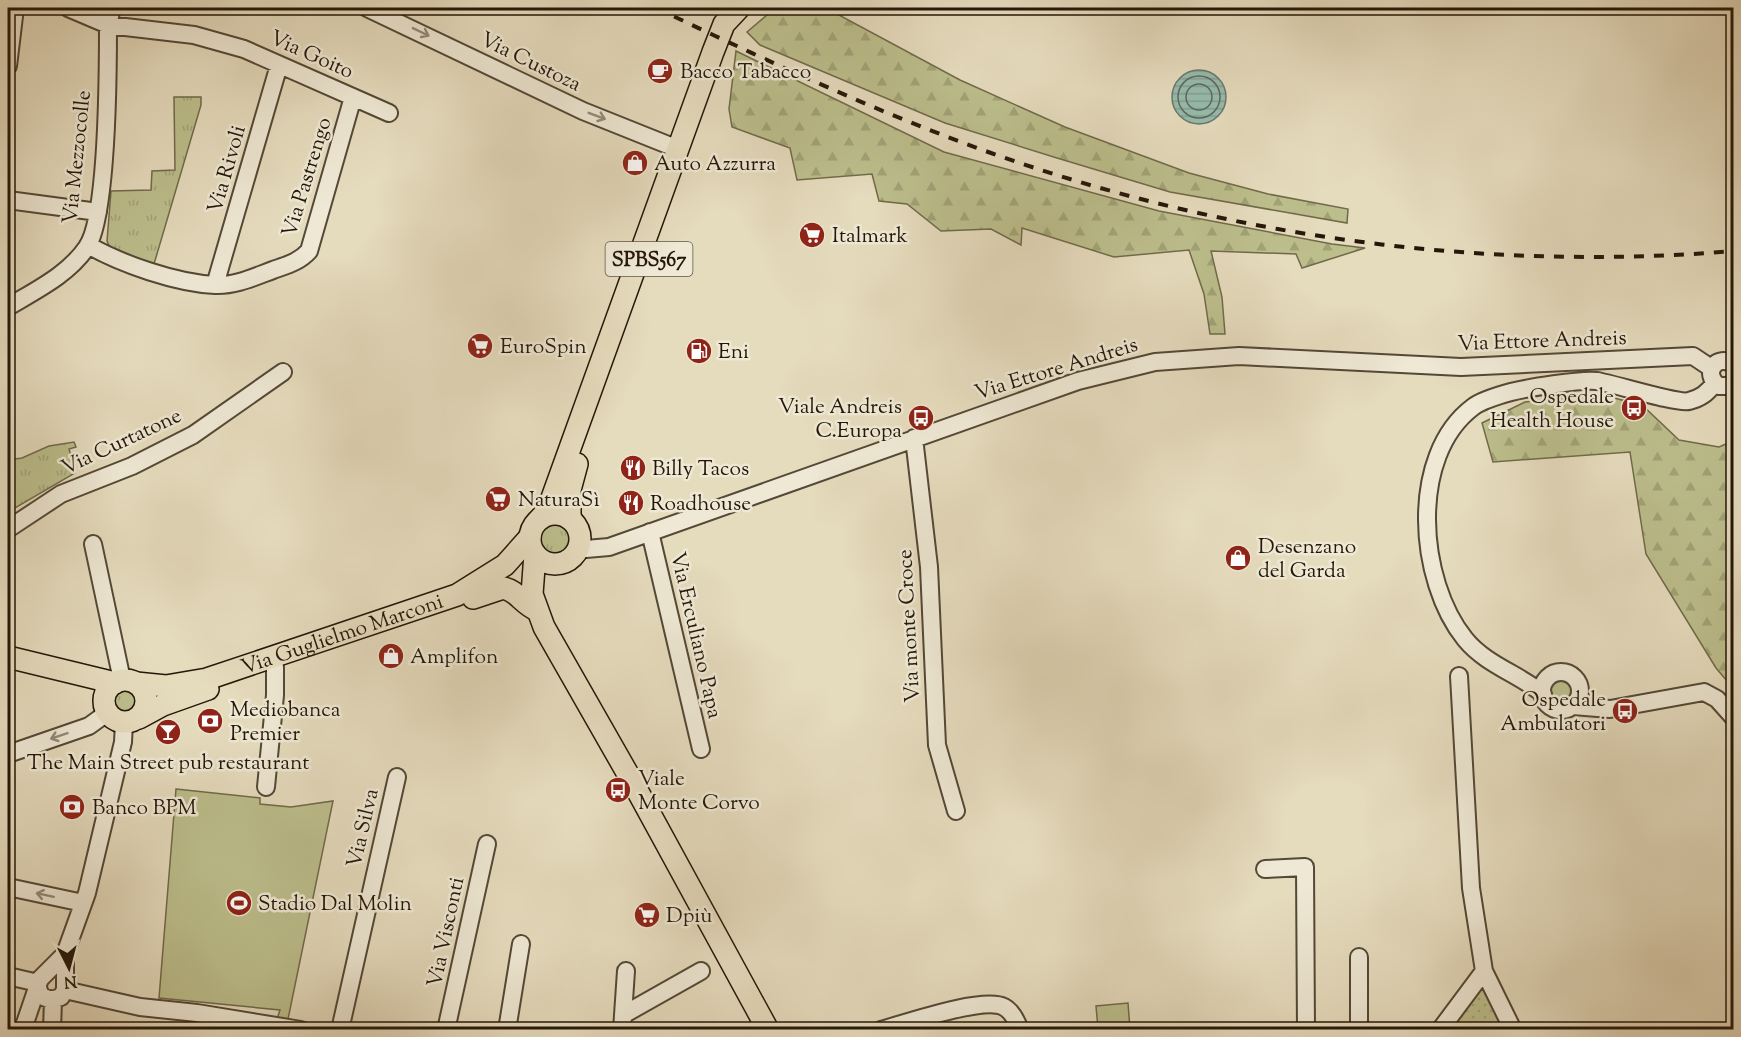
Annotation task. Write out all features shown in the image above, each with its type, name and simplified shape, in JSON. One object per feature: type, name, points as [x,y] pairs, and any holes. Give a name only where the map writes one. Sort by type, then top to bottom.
[{"type":"main road","name":"SPBS567","points":[[535,537],[563,469],[713,51],[724,24],[739,9]]},
{"type":"main road","name":"SPBS567","points":[[570,519],[569,497],[574,471],[720,55],[739,9]]},
{"type":"main road","points":[[555,643],[541,589],[545,572],[556,563],[571,557],[579,543],[578,533],[570,519],[558,514],[535,537],[532,594],[537,610],[555,643],[768,1029]]},
{"type":"main road","points":[[535,537],[548,563],[556,563]]},
{"type":"main road","name":"Via Guglielmo Marconi","points":[[470,599],[535,537]]},
{"type":"main road","name":"Via Guglielmo Marconi","points":[[8,657],[76,675],[124,682],[166,686],[207,680],[457,595],[505,565],[535,537]]},
{"type":"main road","name":"Via Guglielmo Marconi","points":[[76,675],[96,688],[118,715],[163,705],[503,588],[513,592],[525,604],[537,610]]},
{"type":"main road","points":[[124,682],[147,700],[118,715],[105,692],[124,682]]},
{"type":"street","points":[[8,66],[15,8]]},
{"type":"street","name":"Via Goito","points":[[68,8],[108,25],[194,35],[244,49],[389,113]]},
{"type":"street","name":"Via Mezzocolle","points":[[8,307],[56,278],[88,245],[98,212],[108,25],[112,8]]},
{"type":"street","name":"Via Custoza","points":[[368,8],[582,111],[678,149]]},
{"type":"street","name":"Via Rivoli","points":[[215,285],[279,65]]},
{"type":"street","name":"Via Pastrengo","points":[[88,245],[122,262],[178,278],[215,285],[238,283],[300,260],[309,251],[353,98]]},
{"type":"street","points":[[8,200],[98,212]]},
{"type":"street","name":"Via Ettore Andreis","points":[[579,543],[586,549],[600,549],[1078,381],[1155,362],[1239,356],[1461,368],[1693,356],[1713,376]]},
{"type":"street","points":[[1577,700],[1556,710],[1546,703],[1539,686],[1500,668],[1466,640],[1443,603],[1430,550],[1425,507],[1432,474],[1448,434],[1474,406],[1512,392],[1594,381],[1687,402],[1704,396],[1713,376],[1724,360],[1734,365]]},
{"type":"street","name":"Via Curtatone","points":[[8,529],[61,494],[132,466],[193,435],[283,372]]},
{"type":"street","points":[[1713,376],[1724,387],[1734,382]]},
{"type":"street","name":"Via monte Croce","points":[[914,438],[929,567],[937,745],[956,811]]},
{"type":"street","name":"Via Erculiano Papa","points":[[650,532],[701,749]]},
{"type":"street","points":[[93,544],[124,682]]},
{"type":"street","points":[[266,788],[275,695],[275,667]]},
{"type":"street","points":[[1539,686],[1555,673],[1566,673],[1578,683],[1577,700]]},
{"type":"street","points":[[1459,676],[1471,888],[1484,971],[1513,1029]]},
{"type":"street","points":[[1577,700],[1592,709],[1610,709],[1704,692],[1717,699],[1734,718]]},
{"type":"street","points":[[8,754],[118,715],[123,742],[83,903],[50,988],[26,1029]]},
{"type":"street","name":"Via Silva","points":[[340,1029],[397,777]]},
{"type":"street","name":"Via Visconti","points":[[446,1029],[487,844]]},
{"type":"street","points":[[1265,869],[1305,867],[1306,1029]]},
{"type":"street","points":[[8,887],[83,903]]},
{"type":"street","points":[[507,1029],[521,944]]},
{"type":"street","points":[[1359,957],[1359,1029]]},
{"type":"street","points":[[622,1022],[626,971]]},
{"type":"street","points":[[622,1022],[701,971]]},
{"type":"street","points":[[1440,1029],[1484,971]]},
{"type":"street","points":[[8,976],[50,988],[140,1007],[301,1029]]},
{"type":"street","points":[[50,988],[52,1029]]},
{"type":"street","points":[[881,1029],[968,1006],[988,1004],[1004,1007],[1015,1018],[1020,1029]]},
{"type":"green space","points":[[775,8],[826,8],[960,80],[1065,127],[1189,173],[1268,194],[1348,209],[1347,223],[1170,192],[945,123],[760,45],[747,32]]},
{"type":"green space","points":[[736,51],[944,152],[1159,211],[1332,244],[1365,248],[1302,268],[1296,254],[1211,251],[1222,297],[1225,334],[1210,334],[1204,294],[1189,250],[1114,257],[1022,228],[1021,245],[991,229],[941,231],[907,204],[879,201],[872,174],[797,180],[790,148],[732,127],[729,109]]},
{"type":"green space","points":[[174,97],[201,97],[201,105],[154,264],[110,248],[107,241],[111,191],[151,190],[152,171],[175,170]]},
{"type":"green space","points":[[1598,394],[1642,405],[1679,440],[1719,447],[1733,441],[1733,688],[1716,668],[1646,554],[1630,452],[1493,462],[1482,423],[1525,402]]},
{"type":"green space","points":[[74,442],[76,447],[69,449],[75,473],[8,512],[8,460],[22,458],[49,446]]},
{"type":"green space","points":[[555,524],[566,528],[570,539],[566,550],[555,554],[544,550],[540,539],[544,528]]},
{"type":"green space","points":[[1561,677],[1571,681],[1575,691],[1571,701],[1561,705],[1551,701],[1547,691],[1551,681]]},
{"type":"green space","points":[[126,685],[138,692],[140,699],[137,710],[122,716],[111,710],[109,700],[112,691]]},
{"type":"green space","name":"Stadio Dal Molin","points":[[176,789],[260,798],[260,804],[291,807],[333,801],[287,1024],[276,1022],[280,1010],[159,998]]},
{"type":"green space","points":[[1483,980],[1500,1022],[1488,1029],[1444,1030]]},
{"type":"green space","points":[[1128,1003],[1130,1029],[1098,1029],[1096,1006]]},
{"type":"water","points":[[1199,70],[1209,72],[1218,78],[1224,87],[1226,97],[1224,107],[1218,116],[1209,122],[1199,124],[1189,122],[1180,116],[1174,107],[1172,97],[1174,87],[1180,78],[1189,72]]},
{"type":"railway","points":[[656,8],[822,85],[948,137],[1080,182],[1172,207],[1264,226],[1357,241],[1451,251],[1546,256],[1640,256],[1734,251]]},
{"type":"place","name":"Bacco Tabacco","points":[[660,71]]},
{"type":"place","name":"Auto Azzurra","points":[[635,163]]},
{"type":"place","name":"Italmark","points":[[812,235]]},
{"type":"place","name":"EuroSpin","points":[[480,346]]},
{"type":"place","name":"Eni","points":[[699,351]]},
{"type":"place","name":"Ospedale Health House","points":[[1634,408]]},
{"type":"place","name":"Viale Andreis C.Europa","points":[[921,418]]},
{"type":"place","name":"Billy Tacos","points":[[633,468]]},
{"type":"place","name":"NaturaSì","points":[[498,499]]},
{"type":"place","name":"Roadhouse","points":[[631,503]]},
{"type":"place","name":"Desenzano del Garda","points":[[1238,558]]},
{"type":"place","name":"Amplifon","points":[[391,656]]},
{"type":"place","name":"Ospedale Ambulatori","points":[[1625,711]]},
{"type":"place","name":"Mediobanca Premier","points":[[210,721]]},
{"type":"place","name":"The Main Street pub restaurant","points":[[168,732]]},
{"type":"place","name":"Viale Monte Corvo","points":[[618,790]]},
{"type":"place","name":"Banco BPM","points":[[72,807]]},
{"type":"place","name":"Stadio Dal Molin","points":[[239,903]]},
{"type":"place","name":"Dpiù","points":[[647,915]]}]
